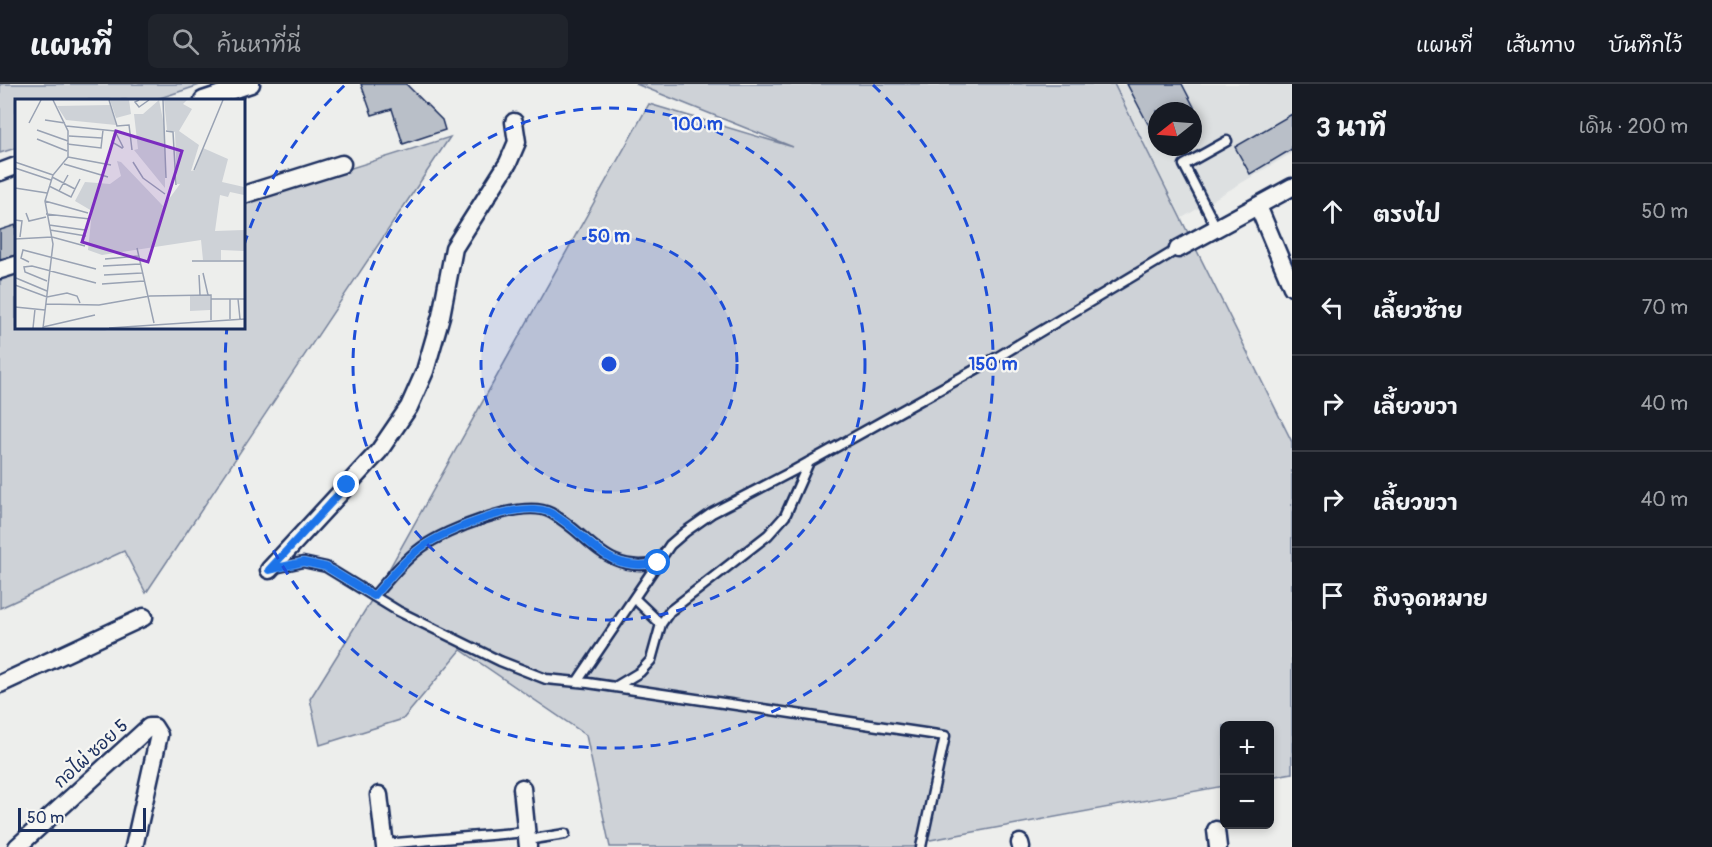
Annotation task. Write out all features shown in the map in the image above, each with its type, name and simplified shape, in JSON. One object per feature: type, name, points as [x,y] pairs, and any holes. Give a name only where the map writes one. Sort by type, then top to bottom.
[{"type":"street","points":[[206,99],[250,84]]},
{"type":"street","points":[[269,570],[379,451],[409,407],[425,371],[441,316],[454,248],[508,163],[517,142],[514,122]]},
{"type":"street","points":[[244,195],[342,164]]},
{"type":"street","points":[[0,172],[15,166]]},
{"type":"street","points":[[1178,249],[1292,187]]},
{"type":"street","points":[[1258,206],[1292,287]]},
{"type":"street","points":[[0,270],[15,265]]},
{"type":"street","points":[[0,684],[144,617]]},
{"type":"street","name":"กอไผ่ ซอย 5","points":[[17,847],[149,727],[154,727],[159,735],[134,847]]},
{"type":"street","points":[[522,788],[527,840]]},
{"type":"street","points":[[379,795],[384,846]]},
{"type":"street","points":[[1216,830],[1218,847]]},
{"type":"lane","points":[[1216,227],[1184,165],[1227,141]]},
{"type":"lane","points":[[577,682],[670,545],[684,532],[712,513],[996,358],[1178,249]]},
{"type":"lane","points":[[615,687],[640,672],[651,660],[661,624],[670,611],[768,535],[785,516],[809,462]]},
{"type":"lane","points":[[374,596],[398,568],[423,546],[478,519],[506,512],[537,510],[550,512],[613,560],[641,567],[658,563]]},
{"type":"lane","points":[[269,570],[303,562],[326,567],[398,611],[500,661],[546,679],[615,687],[945,736],[921,847]]},
{"type":"lane","points":[[635,599],[661,624]]},
{"type":"lane","points":[[384,846],[527,840],[565,834]]},
{"type":"shaded area","points":[[0,84],[203,84],[157,99],[15,99],[15,148],[0,153]]},
{"type":"shaded area","points":[[636,84],[1114,84],[1292,442],[1292,773],[1274,776],[1274,721],[1220,721],[1220,787],[925,841],[924,847],[610,847],[586,735],[461,650],[403,719],[320,745],[310,699],[374,596],[649,104],[793,147]]},
{"type":"shaded area","points":[[1114,84],[1292,84],[1292,153],[1182,218],[1151,156],[1202,156],[1202,102],[1148,102],[1148,151]]},
{"type":"shaded area","points":[[450,137],[146,593],[124,551],[0,608],[0,279],[15,273],[15,328],[244,328],[244,202]]},
{"type":"building","points":[[361,84],[406,84],[442,120],[445,130],[403,144],[392,109],[372,115]]},
{"type":"building","points":[[1127,84],[1182,84],[1191,102],[1148,102],[1148,124]]},
{"type":"building","points":[[1292,114],[1292,149],[1250,174],[1235,147]]},
{"type":"building","points":[[15,225],[15,255],[0,259],[0,230]]},
{"type":"route","points":[[347,485],[269,570],[303,562],[326,567],[374,596],[398,568],[423,546],[478,519],[506,512],[537,510],[550,512],[613,560],[641,567],[658,563]]}]
